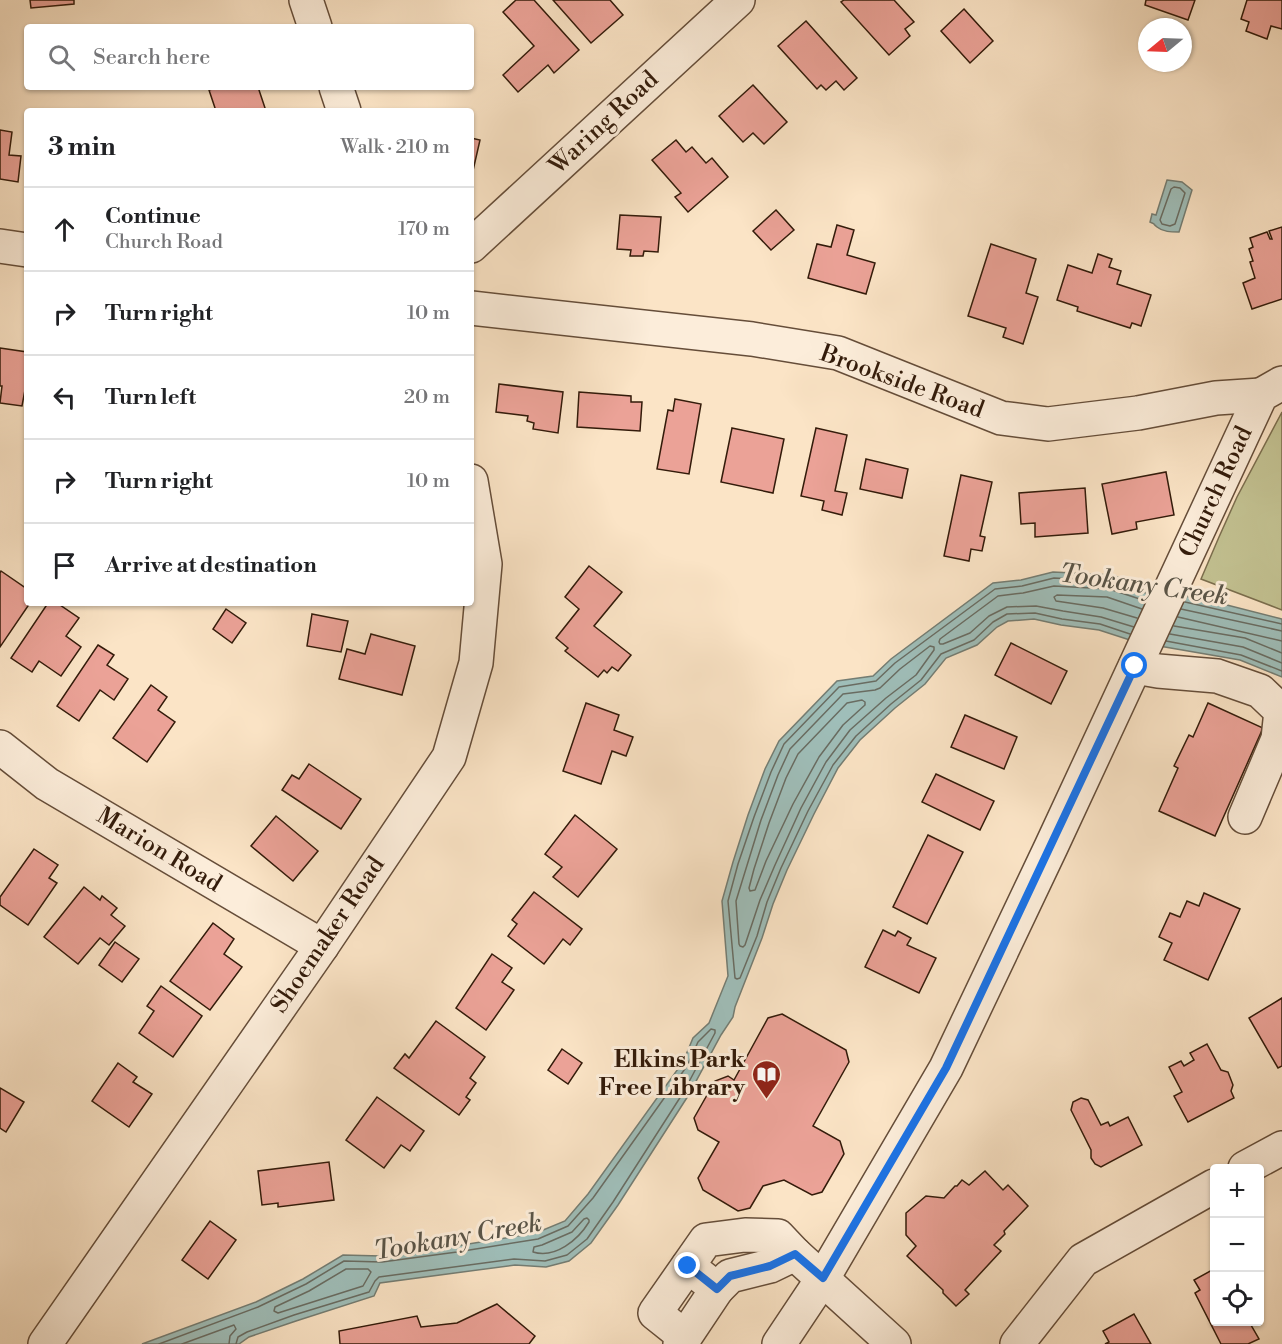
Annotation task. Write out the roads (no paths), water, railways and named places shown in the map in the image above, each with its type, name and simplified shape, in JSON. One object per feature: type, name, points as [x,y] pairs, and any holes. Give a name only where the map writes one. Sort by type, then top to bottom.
[{"type":"street","points":[[306,0],[314,24]]},
{"type":"street","name":"Waring Road","points":[[474,243],[738,0]]},
{"type":"street","points":[[337,90],[343,108]]},
{"type":"street","points":[[0,246],[24,250]]},
{"type":"street","name":"Brookside Road","points":[[474,308],[752,339],[838,353],[1000,418],[1048,424],[1138,413],[1272,389]]},
{"type":"street","name":"Church Road","points":[[779,1344],[823,1278],[946,1068],[1172,587],[1272,389]]},
{"type":"street","name":"Shoemaker Road","points":[[45,1344],[322,946],[449,757],[476,663],[485,564],[474,499]]},
{"type":"street","points":[[1140,656],[1158,671],[1217,676],[1260,691],[1281,711],[1278,739],[1245,817]]},
{"type":"street","name":"Marion Road","points":[[0,747],[47,784],[322,946]]},
{"type":"street","points":[[1252,1164],[1282,1148]]},
{"type":"street","points":[[1017,1344],[1083,1260],[1210,1189]]},
{"type":"street","points":[[795,1254],[770,1266],[730,1276],[717,1289],[683,1340],[655,1313],[706,1240],[745,1234],[778,1236],[894,1344]]},
{"type":"street","points":[[688,1266],[717,1289]]},
{"type":"water","points":[[1167,180],[1182,182],[1192,190],[1179,232],[1164,231],[1150,222],[1152,214],[1156,215]]},
{"type":"water","points":[[1053,572],[1112,575],[1156,590],[1282,619],[1282,677],[1240,660],[1136,642],[1099,630],[1034,619],[1008,621],[997,627],[977,645],[946,658],[925,684],[860,740],[838,768],[787,870],[733,1017],[688,1096],[591,1243],[569,1261],[546,1267],[515,1265],[380,1283],[374,1296],[249,1337],[239,1344],[142,1344],[256,1302],[303,1279],[343,1255],[381,1256],[456,1246],[536,1233],[565,1221],[588,1194],[683,1062],[693,1038],[709,1023],[728,976],[722,901],[748,815],[765,769],[779,741],[837,681],[873,676],[891,659],[993,583],[1021,580]]},
{"type":"place","name":"Elkins Park Free Library","points":[[766,1100]]},
{"type":"water label","name":"Tookany Creek","points":[[1144,585]]},
{"type":"water label","name":"Tookany Creek","points":[[458,1237]]}]
